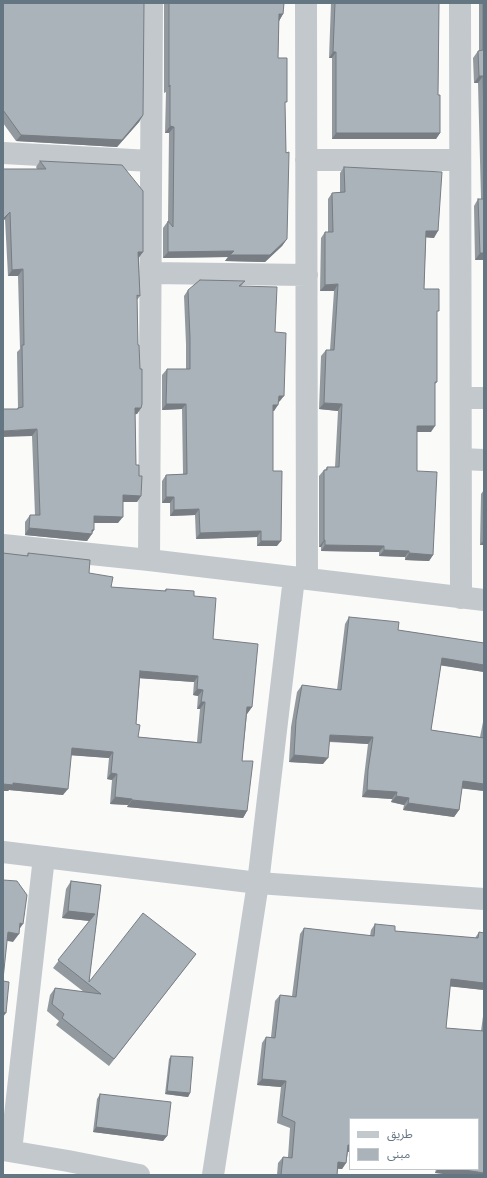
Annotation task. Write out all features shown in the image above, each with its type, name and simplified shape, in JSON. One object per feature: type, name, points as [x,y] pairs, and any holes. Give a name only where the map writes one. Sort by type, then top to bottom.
[{"type":"street","points":[[149,560],[152,3]]},
{"type":"street","points":[[213,1175],[258,883],[300,578],[307,275],[306,3]]},
{"type":"street","points":[[460,3],[461,598]]},
{"type":"street","points":[[3,153],[151,161]]},
{"type":"street","points":[[306,160],[460,160]]},
{"type":"street","points":[[151,273],[307,275]]},
{"type":"street","points":[[461,398],[484,398]]},
{"type":"street","points":[[461,459],[484,460]]},
{"type":"street","points":[[3,545],[149,560],[484,600]]},
{"type":"street","points":[[3,852],[258,883],[484,899]]},
{"type":"street","points":[[44,857],[7,1150],[68,1168],[139,1175]]},
{"type":"building","points":[[3,3],[144,3],[143,115],[122,140],[21,135],[3,110]]},
{"type":"building","points":[[169,3],[284,3],[283,14],[279,14],[278,58],[287,58],[287,102],[285,102],[286,153],[289,152],[287,239],[270,255],[230,255],[234,251],[168,252],[168,221],[173,227],[174,127],[170,126]]},
{"type":"building","points":[[335,3],[439,3],[438,95],[440,95],[440,133],[336,133],[336,52],[333,52]]},
{"type":"building","points":[[483,3],[484,122],[483,76],[479,76],[478,51],[483,50]]},
{"type":"building","points":[[40,161],[122,165],[143,191],[143,252],[138,252],[140,296],[137,295],[138,345],[140,369],[142,369],[142,404],[141,408],[135,408],[136,465],[139,465],[139,476],[142,476],[141,496],[123,495],[123,517],[94,516],[94,530],[92,530],[92,534],[29,528],[30,515],[40,515],[37,429],[3,431],[3,409],[18,409],[23,407],[22,345],[24,345],[23,269],[12,270],[10,212],[3,219],[3,169],[46,169]]},
{"type":"building","points":[[344,167],[442,172],[438,231],[426,231],[424,289],[439,289],[439,311],[437,311],[437,382],[435,382],[435,426],[417,426],[417,471],[437,472],[433,555],[409,553],[409,551],[384,550],[384,546],[325,545],[324,470],[327,470],[327,467],[339,467],[342,404],[324,403],[326,350],[334,350],[338,284],[325,285],[325,232],[333,232],[332,193],[345,192]]},
{"type":"building","points":[[478,199],[484,199],[484,253],[480,253]]},
{"type":"building","points":[[200,280],[245,281],[239,286],[277,287],[275,332],[286,333],[284,396],[279,396],[278,405],[273,405],[273,471],[282,471],[281,541],[261,541],[261,531],[200,533],[199,509],[174,510],[174,497],[166,497],[166,475],[187,474],[186,404],[166,404],[167,369],[190,369],[188,290]]},
{"type":"building","points":[[3,553],[28,556],[28,553],[90,560],[89,573],[113,577],[111,587],[166,591],[166,589],[194,591],[194,596],[216,598],[213,639],[258,644],[252,707],[247,707],[242,761],[253,761],[247,811],[115,797],[117,774],[111,773],[113,752],[72,748],[68,789],[13,783],[13,785],[3,784]],"holes":[[[140,671],[198,676],[197,689],[203,690],[201,702],[205,702],[201,743],[138,737],[140,725],[136,724]]]},
{"type":"building","points":[[349,617],[399,622],[398,630],[484,643],[484,665],[442,658],[431,730],[484,738],[484,784],[463,781],[459,810],[408,803],[409,798],[396,796],[397,792],[367,790],[368,770],[373,737],[330,735],[328,758],[294,755],[296,720],[302,685],[341,690]]},
{"type":"building","points":[[3,880],[17,881],[27,895],[23,924],[20,923],[19,934],[8,932],[3,979]]},
{"type":"building","points":[[71,881],[101,885],[89,982],[143,913],[196,954],[114,1059],[62,1018],[64,1014],[52,1004],[55,988],[101,994],[58,960],[95,914],[68,911]]},
{"type":"building","points":[[375,924],[395,926],[395,931],[478,938],[479,932],[484,933],[484,983],[451,979],[446,1028],[484,1031],[484,1173],[464,1170],[479,1170],[479,1118],[349,1118],[349,1145],[346,1163],[338,1162],[337,1175],[281,1175],[283,1157],[292,1158],[295,1122],[282,1116],[286,1081],[262,1079],[266,1037],[275,1038],[280,995],[296,997],[304,928],[374,936]]},
{"type":"building","points":[[3,981],[9,982],[6,1013],[3,1012]]},
{"type":"building","points":[[171,1056],[193,1057],[190,1093],[167,1091]]},
{"type":"building","points":[[100,1094],[171,1102],[167,1136],[96,1127]]}]
